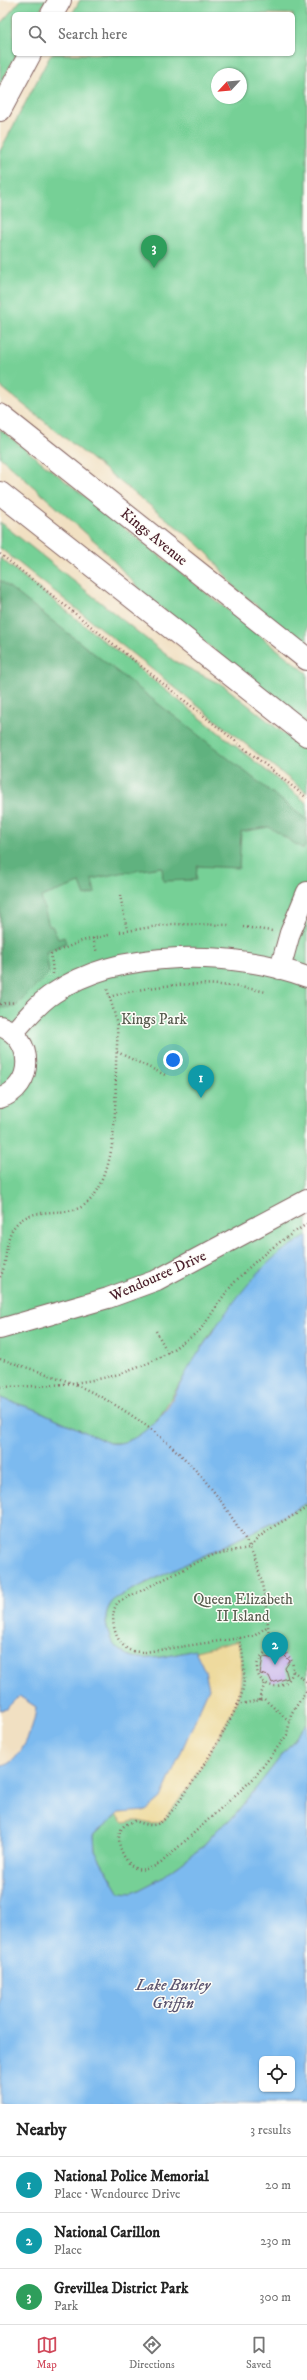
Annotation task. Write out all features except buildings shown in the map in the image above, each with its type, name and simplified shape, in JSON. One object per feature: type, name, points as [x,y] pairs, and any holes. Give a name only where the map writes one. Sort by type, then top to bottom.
[{"type":"main road","points":[[53,12],[60,0]]},
{"type":"main road","points":[[0,110],[29,56]]},
{"type":"main road","name":"Kings Avenue","points":[[0,415],[307,659]]},
{"type":"main road","points":[[0,493],[307,735]]},
{"type":"street","points":[[280,969],[290,933],[307,892]]},
{"type":"street","points":[[0,1098],[17,1087],[26,1071],[26,1053],[21,1042],[6,1030],[55,992],[84,978],[122,966],[169,958],[232,960],[280,969],[307,977]]},
{"type":"street","name":"Wendouree Drive","points":[[0,1329],[108,1298],[157,1280],[307,1200]]},
{"type":"path","points":[[0,554],[307,798]]},
{"type":"path","points":[[120,895],[127,930]]},
{"type":"path","points":[[120,932],[171,924],[231,925]]},
{"type":"path","points":[[242,927],[290,933]]},
{"type":"path","points":[[48,980],[53,976],[51,954],[82,942],[109,934]]},
{"type":"path","points":[[109,998],[147,988],[188,984],[227,986],[266,992]]},
{"type":"path","points":[[0,1277],[10,1236],[21,1220],[35,1214],[82,1207],[96,1190],[108,1161],[114,1134],[117,1023],[106,986]]},
{"type":"path","points":[[0,1004],[20,1002]]},
{"type":"path","points":[[116,1052],[164,1075]]},
{"type":"path","points":[[0,1387],[53,1386],[105,1379],[153,1362],[199,1330],[233,1284],[254,1262],[307,1224]]},
{"type":"path","points":[[156,1331],[168,1353]]},
{"type":"path","points":[[0,1359],[71,1383],[115,1404],[182,1454],[216,1494],[249,1548],[259,1571],[268,1626],[270,1650]]},
{"type":"path","points":[[268,1626],[254,1636],[145,1652],[131,1651],[118,1637],[113,1623],[113,1608],[118,1602],[215,1554],[249,1548],[259,1537],[270,1529],[307,1508]]},
{"type":"path","points":[[240,1638],[245,1672],[241,1695],[227,1726],[172,1811],[160,1823],[149,1826],[135,1821],[124,1826],[121,1831],[119,1841],[132,1866],[138,1869],[150,1869],[161,1863],[187,1842],[254,1778],[287,1735],[291,1714],[307,1690]]},
{"type":"path","points":[[270,1650],[282,1650],[287,1654],[293,1664],[293,1671],[288,1681],[283,1684],[271,1686],[265,1683],[258,1674],[258,1662],[265,1652],[270,1650]]},
{"type":"path","points":[[293,1671],[307,1682]]},
{"type":"path","points":[[259,1700],[265,1683]]},
{"type":"path","points":[[236,1705],[264,1699],[290,1721]]},
{"type":"green space","points":[[21,0],[46,0],[39,12],[12,12],[12,56],[16,56],[0,85],[0,24]]},
{"type":"green space","points":[[80,0],[307,0],[307,646],[236,589],[211,557],[197,543],[0,386],[0,151],[50,56],[295,56],[295,12],[73,12]]},
{"type":"green space","points":[[0,429],[307,673],[307,724],[144,594],[98,544],[0,457]]},
{"type":"green space","points":[[0,522],[174,661],[224,686],[307,752],[307,793],[0,548]]},
{"type":"green space","name":"Kings Park","points":[[0,558],[307,803],[307,1236],[276,1256],[212,1331],[160,1416],[146,1431],[133,1439],[121,1443],[109,1443],[37,1410],[0,1398]]},
{"type":"green space","points":[[0,580],[307,820],[307,843],[303,849],[269,827],[241,832],[239,868],[197,866],[196,880],[163,881],[162,867],[120,873],[92,879],[95,893],[85,896],[80,883],[41,897],[49,926],[52,926],[58,939],[64,937],[66,943],[46,952],[49,973],[15,1007],[0,1008]]},
{"type":"green space","name":"Queen Elizabeth II Island","points":[[307,1503],[307,1723],[233,1818],[219,1828],[201,1848],[160,1879],[133,1893],[119,1892],[95,1851],[94,1835],[119,1813],[195,1650],[155,1658],[130,1656],[120,1651],[112,1642],[106,1624],[108,1608],[116,1598],[260,1528]]},
{"type":"sand","points":[[238,1641],[241,1682],[238,1696],[227,1722],[192,1781],[162,1821],[155,1824],[138,1821],[123,1823],[114,1813],[192,1652]]},
{"type":"water","name":"Lake Burley Griffin","points":[[307,1236],[307,1503],[260,1528],[116,1598],[110,1604],[106,1615],[106,1624],[112,1642],[120,1651],[130,1656],[155,1658],[195,1650],[205,1671],[209,1688],[161,1798],[146,1811],[119,1813],[94,1835],[95,1851],[119,1892],[133,1893],[160,1879],[201,1848],[219,1828],[233,1818],[307,1723],[307,2104],[0,2104],[0,1766],[8,1764],[14,1759],[26,1742],[33,1723],[36,1707],[19,1696],[6,1709],[0,1710],[0,1398],[37,1410],[109,1443],[130,1440],[149,1428],[164,1412],[172,1400],[186,1372],[240,1294],[264,1267],[283,1250]]},
{"type":"place","name":"Grevillea District Park","points":[[154,268]]},
{"type":"place","name":"National Police Memorial","points":[[201,1098]]},
{"type":"place","name":"National Carillon","points":[[275,1665]]}]
